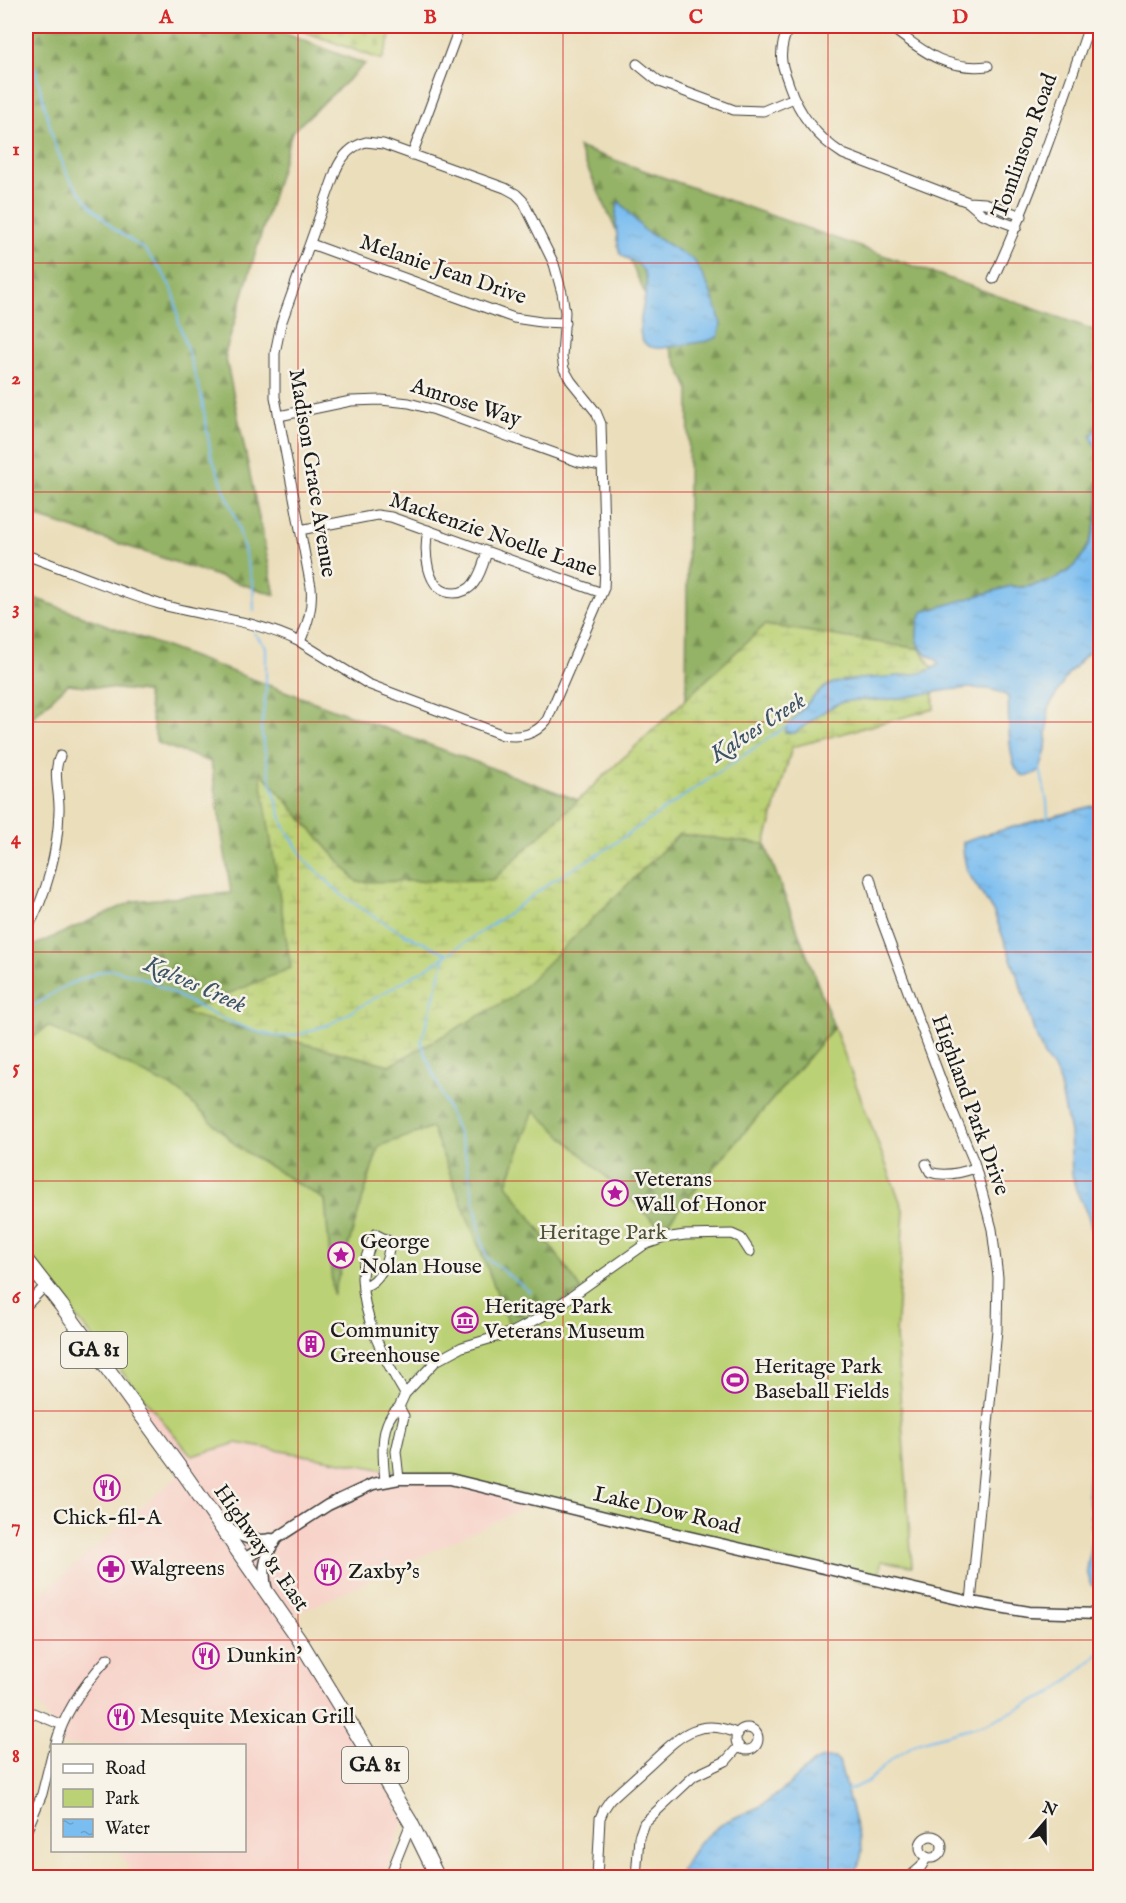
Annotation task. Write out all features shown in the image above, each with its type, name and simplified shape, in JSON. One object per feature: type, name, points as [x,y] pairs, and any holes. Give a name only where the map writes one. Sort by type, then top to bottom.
[{"type":"main road","name":"Highway 81 East","points":[[26,1260],[211,1513],[299,1639],[411,1823],[438,1878]]},
{"type":"street","points":[[412,155],[460,26]]},
{"type":"street","points":[[789,26],[782,46],[782,63],[801,114],[819,137],[843,154],[968,202],[985,203],[1022,216]]},
{"type":"street","points":[[889,26],[940,61],[969,69],[988,66]]},
{"type":"street","name":"Tomlinson Road","points":[[993,279],[1022,216],[1054,131],[1089,26]]},
{"type":"street","points":[[637,64],[658,82],[734,110],[763,111],[794,98]]},
{"type":"street","name":"Madison Grace Avenue","points":[[26,555],[158,604],[269,628],[300,642],[368,684],[503,735],[523,736],[540,729],[547,720],[602,593],[605,568],[603,431],[599,417],[571,381],[562,363],[565,322],[562,293],[554,264],[520,197],[509,190],[375,142],[359,144],[348,152],[336,170],[284,314],[277,341],[274,378],[279,416],[312,597],[309,620],[300,642]]},
{"type":"street","points":[[968,202],[982,214],[1017,227]]},
{"type":"street","name":"Melanie Jean Drive","points":[[311,244],[514,318],[541,322],[565,322]]},
{"type":"street","name":"Amrose Way","points":[[279,416],[351,401],[381,400],[409,403],[435,410],[579,462],[602,466]]},
{"type":"street","name":"Mackenzie Noelle Lane","points":[[300,530],[377,515],[391,517],[602,593]]},
{"type":"street","points":[[428,530],[425,548],[430,573],[437,586],[446,592],[462,592],[472,585],[478,577],[487,552]]},
{"type":"street","points":[[26,930],[38,908],[56,845],[59,808],[56,768],[60,756]]},
{"type":"street","name":"Highland Park Drive","points":[[870,878],[881,919],[975,1168],[992,1230],[998,1277],[997,1330],[971,1602]]},
{"type":"street","points":[[926,1164],[930,1173],[938,1176],[962,1173],[975,1168]]},
{"type":"street","points":[[364,1286],[376,1281],[380,1275],[389,1246],[389,1241],[377,1229],[363,1269],[363,1297],[383,1357],[405,1394]]},
{"type":"street","points":[[385,1481],[384,1437],[391,1414],[399,1407],[405,1394],[436,1361],[462,1347],[513,1332],[545,1315],[644,1245],[663,1238],[732,1234],[747,1244],[750,1252]]},
{"type":"street","points":[[26,1306],[46,1285]]},
{"type":"street","points":[[399,1407],[404,1416],[396,1451],[399,1479]]},
{"type":"street","points":[[383,1456],[397,1455]]},
{"type":"street","name":"Lake Dow Road","points":[[243,1560],[339,1499],[373,1484],[399,1479],[450,1479],[971,1602],[1029,1612],[1101,1614]]},
{"type":"street","points":[[211,1513],[227,1527],[250,1540],[262,1541],[277,1538]]},
{"type":"street","points":[[269,1598],[265,1581],[265,1562],[277,1538]]},
{"type":"street","points":[[56,1744],[62,1725],[90,1677],[108,1658]]},
{"type":"street","points":[[26,1710],[62,1725]]},
{"type":"street","points":[[597,1878],[600,1818],[610,1800],[685,1733],[701,1727],[715,1726],[738,1734]]},
{"type":"street","points":[[749,1728],[755,1732],[758,1738],[753,1748],[747,1750],[739,1746],[736,1740],[743,1729],[749,1728]]},
{"type":"street","points":[[636,1878],[639,1837],[644,1823],[694,1776],[726,1761],[739,1746]]},
{"type":"street","points":[[26,1832],[42,1794],[51,1758]]},
{"type":"street","points":[[389,1878],[411,1823]]},
{"type":"street","points":[[908,1878],[921,1868],[927,1857]]},
{"type":"shaded area","points":[[119,1390],[543,1499],[295,1615],[404,1820],[384,1877],[134,1877],[120,1852],[246,1852],[246,1744],[61,1744],[26,1679],[26,1607],[184,1471]]},
{"type":"green space","points":[[26,26],[265,26],[365,64],[292,132],[225,354],[275,595],[26,513]]},
{"type":"green space","points":[[289,26],[394,26],[382,60]]},
{"type":"green space","points":[[578,147],[1100,332],[1100,427],[1093,441],[1099,459],[1098,505],[1088,546],[1073,568],[1046,582],[1025,587],[1011,586],[931,609],[917,641],[920,649],[765,625],[686,699],[689,390]]},
{"type":"green space","points":[[26,595],[578,800],[493,880],[357,882],[261,772],[291,968],[183,1013],[390,1065],[513,996],[679,834],[765,844],[834,1027],[662,1229],[534,1110],[507,1184],[582,1290],[512,1331],[432,1128],[379,1146],[333,1295],[325,1200],[239,1148],[179,1091],[48,1026],[26,1043],[26,949],[134,901],[231,893],[211,762],[157,743],[146,692],[68,684],[26,723]]},
{"type":"green space","points":[[765,625],[920,649],[932,667],[934,709],[792,747],[765,844],[679,834],[513,997],[390,1065],[182,1013],[291,968],[260,771],[357,882],[493,880]]},
{"type":"green space","name":"Heritage Park","points":[[693,857],[822,1041],[834,1027],[904,1212],[896,1335],[912,1566],[881,1561],[879,1585],[536,1497],[237,1443],[192,1456],[26,1257],[26,990],[284,1057],[415,1030]]},
{"type":"water","points":[[619,201],[645,231],[694,260],[709,288],[718,312],[721,325],[718,337],[708,341],[662,348],[649,346],[642,340],[641,319],[647,283],[640,267],[620,254],[616,219]]},
{"type":"water","points":[[1100,427],[1100,458],[1091,436]]},
{"type":"water","points":[[1100,465],[1100,645],[1088,653],[1068,674],[1049,707],[1046,749],[1040,770],[1028,776],[1020,773],[1014,764],[1011,751],[1008,697],[997,691],[982,688],[947,690],[895,699],[845,701],[828,709],[794,733],[785,732],[787,726],[807,703],[831,684],[856,679],[904,676],[930,670],[939,664],[936,659],[923,651],[917,641],[918,624],[922,612],[1011,586],[1025,587],[1047,582],[1068,571],[1083,554],[1093,534],[1098,511]]},
{"type":"water","points":[[1100,804],[1100,1342],[1097,1254],[1089,1218],[1076,1190],[1072,1174],[1070,1133],[1057,1074],[1044,1056],[1033,1028],[1019,980],[994,913],[967,871],[963,842]]},
{"type":"water","points":[[1100,1361],[1100,1586],[1096,1587],[1091,1585],[1087,1571],[1092,1535],[1088,1489],[1095,1390]]},
{"type":"water","points":[[823,1758],[834,1758],[839,1761],[862,1849],[858,1866],[850,1875],[846,1878],[681,1877],[681,1870],[700,1841],[725,1822],[761,1806],[814,1762]]},
{"type":"waterway","points":[[37,68],[36,73],[55,145],[69,178],[90,205],[113,228],[145,250],[163,273],[174,293],[179,323],[201,394],[211,455],[237,522],[253,585],[254,611]]},
{"type":"waterway","points":[[254,633],[266,647],[266,690],[261,729],[270,779],[284,826],[305,860],[342,895],[404,934],[446,953]]},
{"type":"waterway","name":"Kalves Creek","points":[[26,1010],[65,986],[112,969],[146,979],[216,1016],[254,1031],[280,1037],[301,1034],[330,1024],[430,966],[552,881],[602,852],[791,723]]},
{"type":"waterway","points":[[1040,768],[1048,819]]},
{"type":"waterway","name":"Kalves Creek","points":[[446,953],[421,1043],[464,1148],[487,1258],[530,1292]]},
{"type":"waterway","points":[[847,1791],[867,1782],[893,1758],[919,1742],[985,1724],[1053,1693],[1100,1653]]},
{"type":"place","name":"Veterans Wall of Honor","points":[[615,1193]]},
{"type":"place","name":"George Nolan House","points":[[341,1255]]},
{"type":"place","name":"Heritage Park Veterans Museum","points":[[465,1320]]},
{"type":"place","name":"Community Greenhouse","points":[[311,1344]]},
{"type":"place","name":"Heritage Park Baseball Fields","points":[[735,1380]]},
{"type":"place","name":"Chick-fil-A","points":[[107,1488]]},
{"type":"place","name":"Walgreens","points":[[111,1569]]},
{"type":"place","name":"Zaxby's","points":[[328,1572]]},
{"type":"place","name":"Dunkin'","points":[[206,1656]]},
{"type":"place","name":"Mesquite Mexican Grill","points":[[121,1717]]}]
